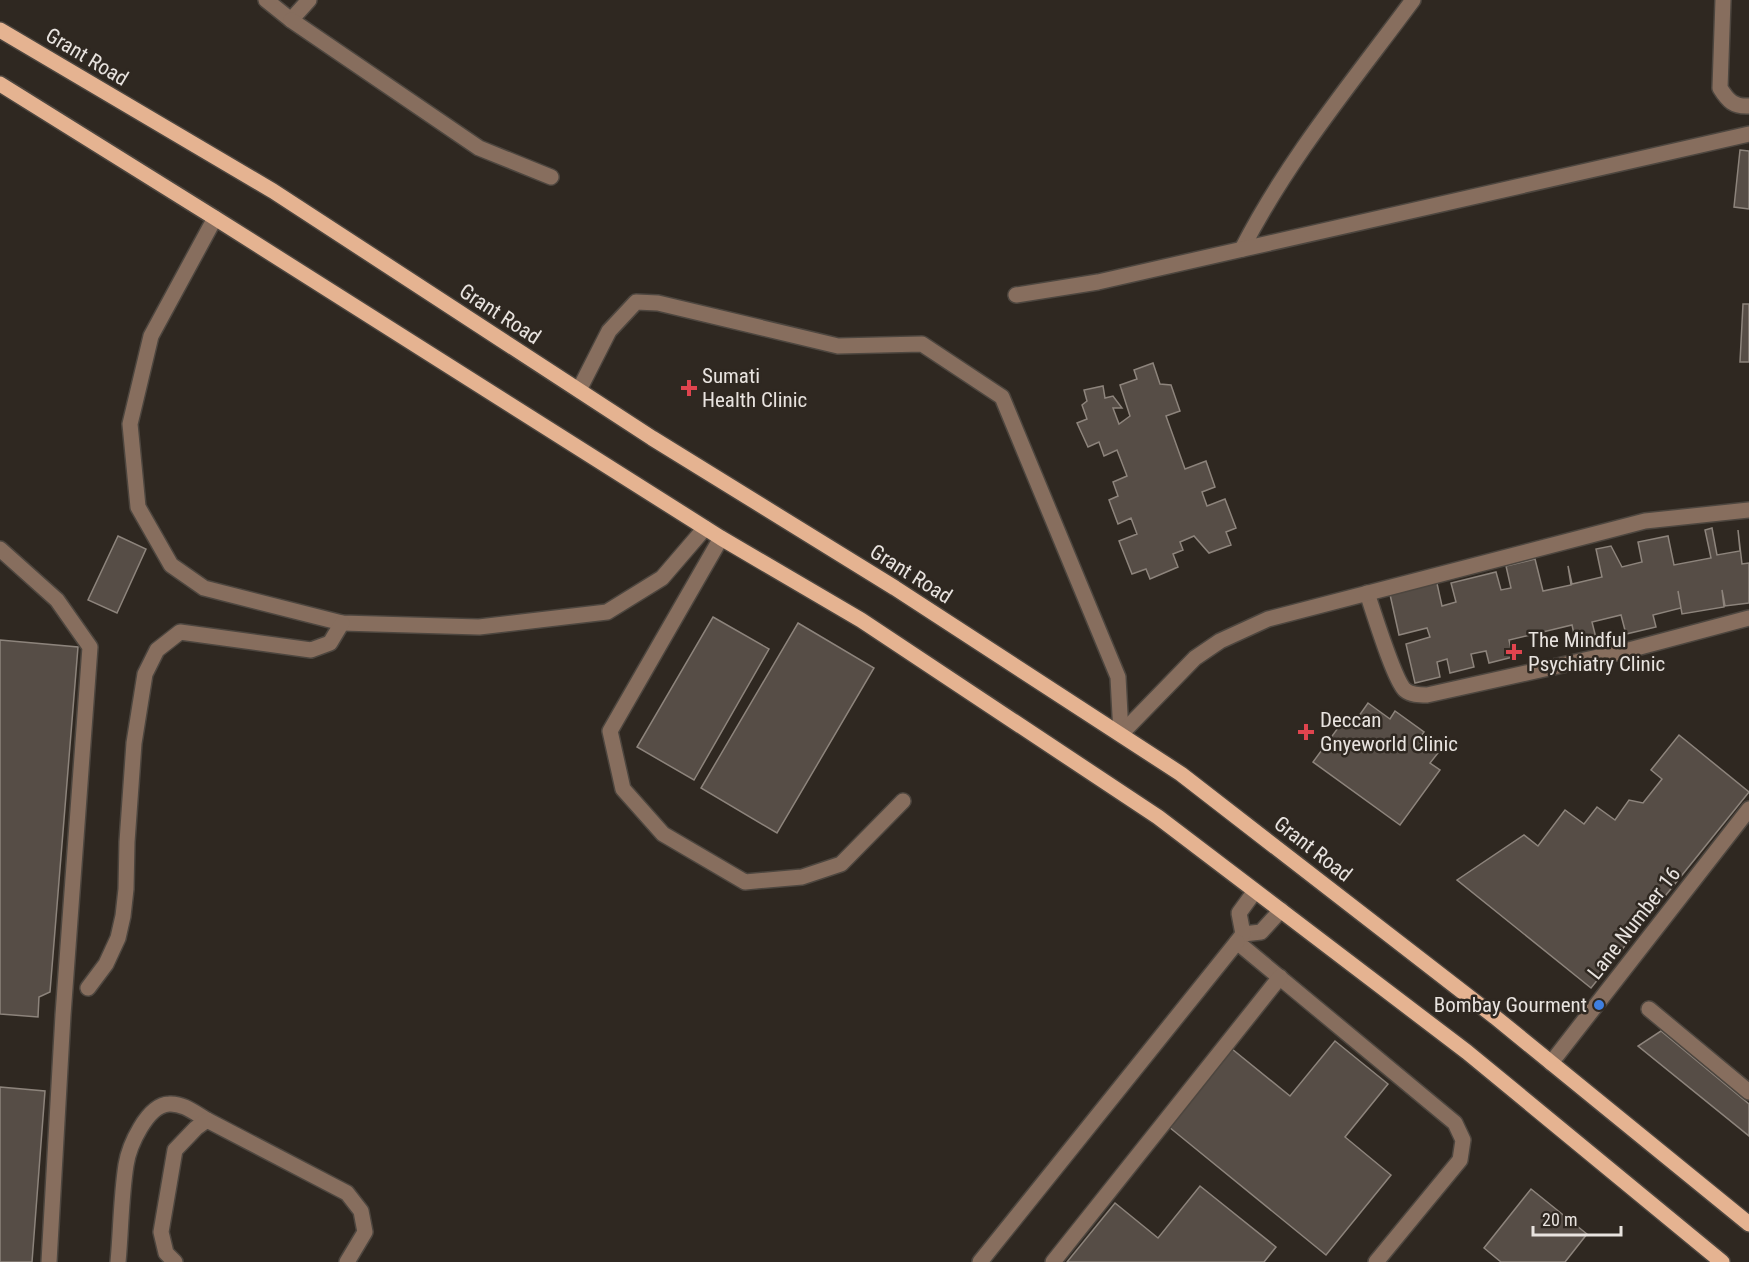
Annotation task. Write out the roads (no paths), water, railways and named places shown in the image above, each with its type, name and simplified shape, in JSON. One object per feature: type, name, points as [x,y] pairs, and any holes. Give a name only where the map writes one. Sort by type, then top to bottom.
[{"type":"main road","name":"Grant Road","points":[[0,30],[273,191],[579,390],[895,588],[1181,774],[1495,1017],[1749,1224]]},
{"type":"main road","points":[[0,84],[721,538],[861,620],[1158,817],[1467,1052],[1722,1262]]},
{"type":"street","points":[[266,0],[291,20],[479,148],[551,177]]},
{"type":"street","points":[[291,20],[309,0]]},
{"type":"street","points":[[1242,249],[1257,220],[1304,144],[1413,0]]},
{"type":"street","points":[[1723,0],[1720,88],[1727,100],[1737,107],[1749,106]]},
{"type":"street","points":[[0,84],[0,89]]},
{"type":"street","points":[[1016,295],[1098,282],[1749,134]]},
{"type":"street","points":[[216,218],[152,336],[130,424],[138,507],[171,564],[204,588],[342,623],[479,627],[606,612],[662,578],[705,528]]},
{"type":"street","points":[[579,390],[609,331],[636,302],[658,303],[838,346],[922,344],[1002,397],[1119,677],[1121,735]]},
{"type":"street","points":[[1121,735],[1195,658],[1220,641],[1268,619],[1646,521],[1749,510]]},
{"type":"street","points":[[721,538],[610,731],[622,789],[663,834],[745,882],[802,877],[841,864],[903,801]]},
{"type":"street","points":[[0,549],[57,600],[90,647],[63,1015],[49,1262]]},
{"type":"street","points":[[1367,593],[1396,675],[1404,689],[1414,695],[1427,695],[1625,651],[1749,618]]},
{"type":"street","points":[[88,988],[106,963],[118,938],[123,916],[134,743],[145,674],[157,650],[180,632],[311,650],[330,643],[342,623]]},
{"type":"street","name":"Lane Number 16","points":[[1551,1063],[1749,810]]},
{"type":"street","points":[[1255,891],[1239,913],[1240,938],[1280,977],[1455,1123],[1463,1140],[1460,1160],[1376,1262]]},
{"type":"street","points":[[980,1262],[1240,938],[1261,932],[1281,910]]},
{"type":"street","points":[[1053,1262],[1280,977]]},
{"type":"street","points":[[1649,1010],[1749,1092]]},
{"type":"street","points":[[118,1262],[126,1163],[142,1124],[160,1105],[171,1104],[180,1105],[347,1193],[361,1211],[365,1232],[347,1262]]},
{"type":"street","points":[[175,1262],[166,1253],[161,1232],[175,1150],[207,1119]]},
{"type":"place","name":"Sumati Health Clinic","points":[[689,388]]},
{"type":"place","name":"The Mindful Psychiatry Clinic","points":[[1514,652]]},
{"type":"place","name":"Deccan Gnyeworld Clinic","points":[[1306,732]]},
{"type":"place","name":"Bombay Gourment","points":[[1599,1005]]}]
